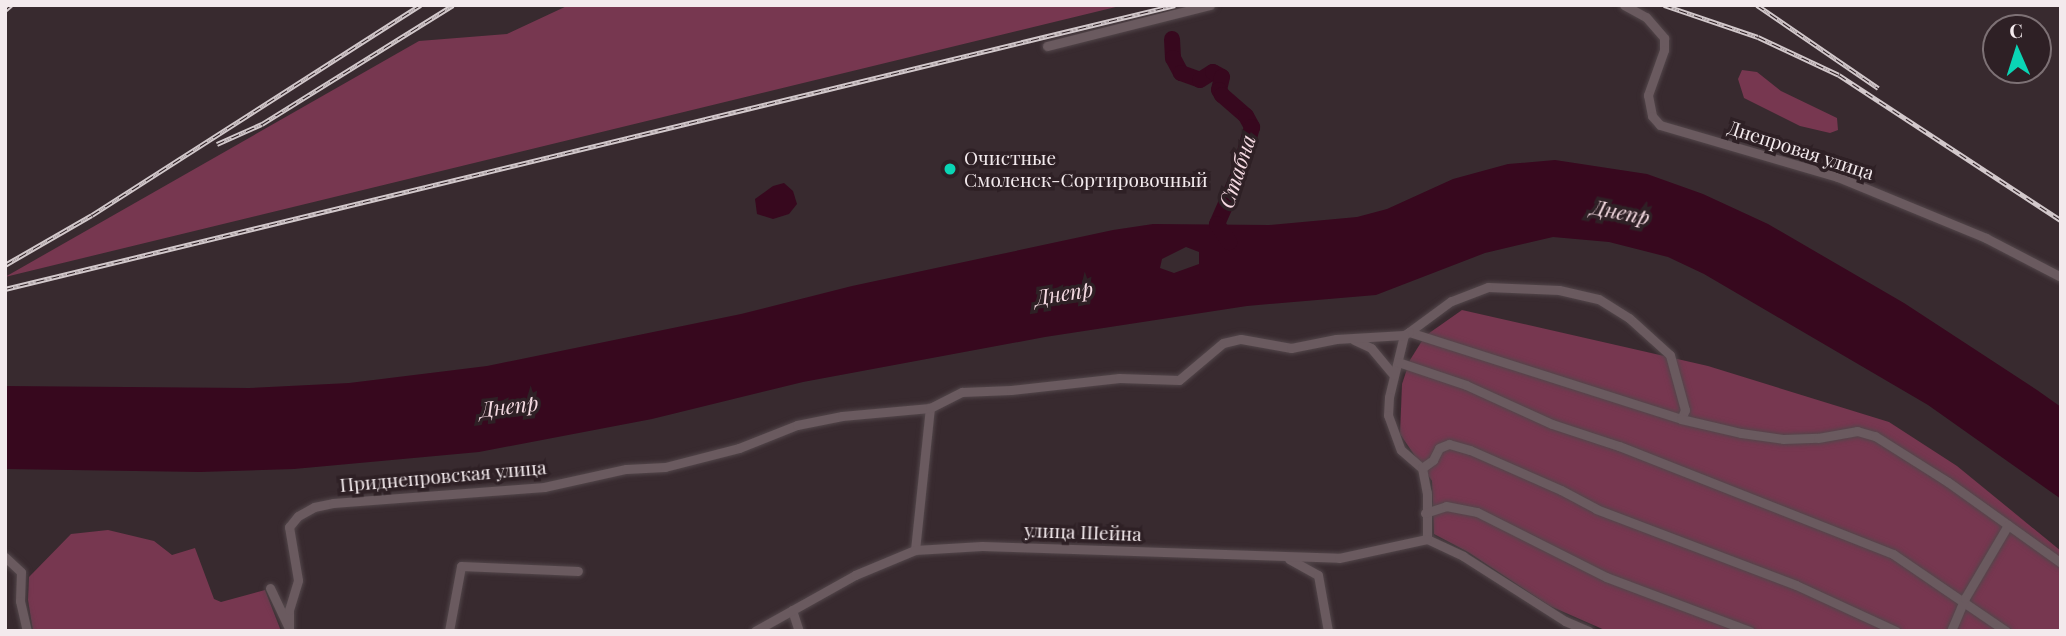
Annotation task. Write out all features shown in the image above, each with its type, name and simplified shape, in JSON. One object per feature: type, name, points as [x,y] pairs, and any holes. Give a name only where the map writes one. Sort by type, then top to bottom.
[{"type":"street","points":[[1047,46],[1210,5]]},
{"type":"street","name":"Днепровая улица","points":[[1624,5],[1646,17],[1664,38],[1664,50],[1648,95],[1652,116],[1660,125],[1838,177],[1986,238],[2061,277]]},
{"type":"street","points":[[1589,631],[1565,621],[1463,556],[1427,539],[1424,513],[1427,492],[1422,468],[1401,450],[1388,415],[1394,376],[1407,334],[1451,301],[1488,287],[1559,290],[1598,299],[1629,318],[1670,355],[1685,410],[1681,419]]},
{"type":"street","points":[[1407,334],[1681,419],[1741,433],[1783,439],[1818,438],[1857,431],[1875,436],[1948,482],[2061,563]]},
{"type":"street","name":"Приднепровская улица","points":[[289,629],[289,610],[298,580],[289,527],[298,516],[314,507],[333,503],[544,487],[626,469],[665,467],[739,448],[797,425],[842,416],[889,414],[930,408],[962,392],[1011,390],[1119,378],[1179,380],[1223,343],[1241,340],[1291,348],[1407,334]]},
{"type":"street","points":[[1352,339],[1371,348],[1394,376]]},
{"type":"street","points":[[1398,362],[1466,385],[1552,424],[1619,446],[1893,554],[2006,631]]},
{"type":"street","points":[[915,550],[930,408]]},
{"type":"street","points":[[1422,468],[1433,460],[1439,447],[1449,444],[1471,450],[1561,490],[1595,509],[1796,585],[1896,631]]},
{"type":"street","points":[[1424,513],[1446,506],[1477,512],[1606,577],[1750,631]]},
{"type":"street","points":[[1951,631],[1963,604],[2008,525]]},
{"type":"street","name":"улица Шейна","points":[[755,631],[855,575],[915,550],[982,546],[1339,558],[1427,539]]},
{"type":"street","points":[[1287,558],[1318,575],[1328,631]]},
{"type":"street","points":[[6,560],[20,572],[20,601],[27,631]]},
{"type":"street","points":[[449,631],[461,566],[578,571]]},
{"type":"street","points":[[270,588],[289,629]]},
{"type":"street","points":[[792,610],[799,631]]},
{"type":"shaded area","points":[[569,5],[1124,5],[5,277],[419,41],[507,34]]},
{"type":"shaded area","points":[[1742,70],[1757,72],[1781,91],[1837,118],[1838,130],[1830,133],[1800,126],[1744,98],[1738,79]]},
{"type":"shaded area","points":[[1462,310],[1708,366],[1889,422],[1957,466],[2061,551],[2061,631],[1607,631],[1550,606],[1468,552],[1434,534],[1432,481],[1400,434],[1402,384],[1410,360],[1425,336]]},
{"type":"shaded area","points":[[108,530],[154,541],[172,555],[195,548],[214,599],[221,602],[265,590],[281,631],[33,631],[28,600],[29,577],[71,534]]},
{"type":"water","name":"Днепр","points":[[1555,160],[1647,174],[1703,194],[1768,224],[1904,303],[2061,407],[2061,499],[1928,405],[1704,274],[1668,257],[1609,242],[1553,237],[1485,253],[1376,295],[1247,306],[1045,337],[803,382],[652,419],[479,452],[294,469],[200,472],[5,469],[5,386],[249,388],[349,383],[487,366],[741,314],[852,286],[1113,230],[1153,224],[1269,225],[1357,217],[1387,209],[1453,179],[1508,164]],"holes":[[[1186,247],[1199,252],[1199,264],[1174,273],[1160,268],[1162,259]]]},
{"type":"water","points":[[784,183],[793,191],[797,204],[789,214],[773,219],[757,214],[755,199],[773,186]]},
{"type":"waterway","name":"Стабна","points":[[1172,39],[1173,58],[1181,73],[1200,80],[1213,72],[1222,77],[1219,90],[1246,116],[1252,127],[1239,174],[1217,224],[1229,242]]},
{"type":"railway","points":[[5,10],[11,5]]},
{"type":"railway","points":[[5,265],[92,215],[421,5]]},
{"type":"railway","points":[[217,144],[262,124],[453,5]]},
{"type":"railway","points":[[5,289],[1175,5]]},
{"type":"railway","points":[[1664,5],[1758,37],[1839,75],[2061,220]]},
{"type":"railway","points":[[1757,5],[1878,88]]},
{"type":"place","name":"Очистные Смоленск-Сортировочный","points":[[950,169]]}]
